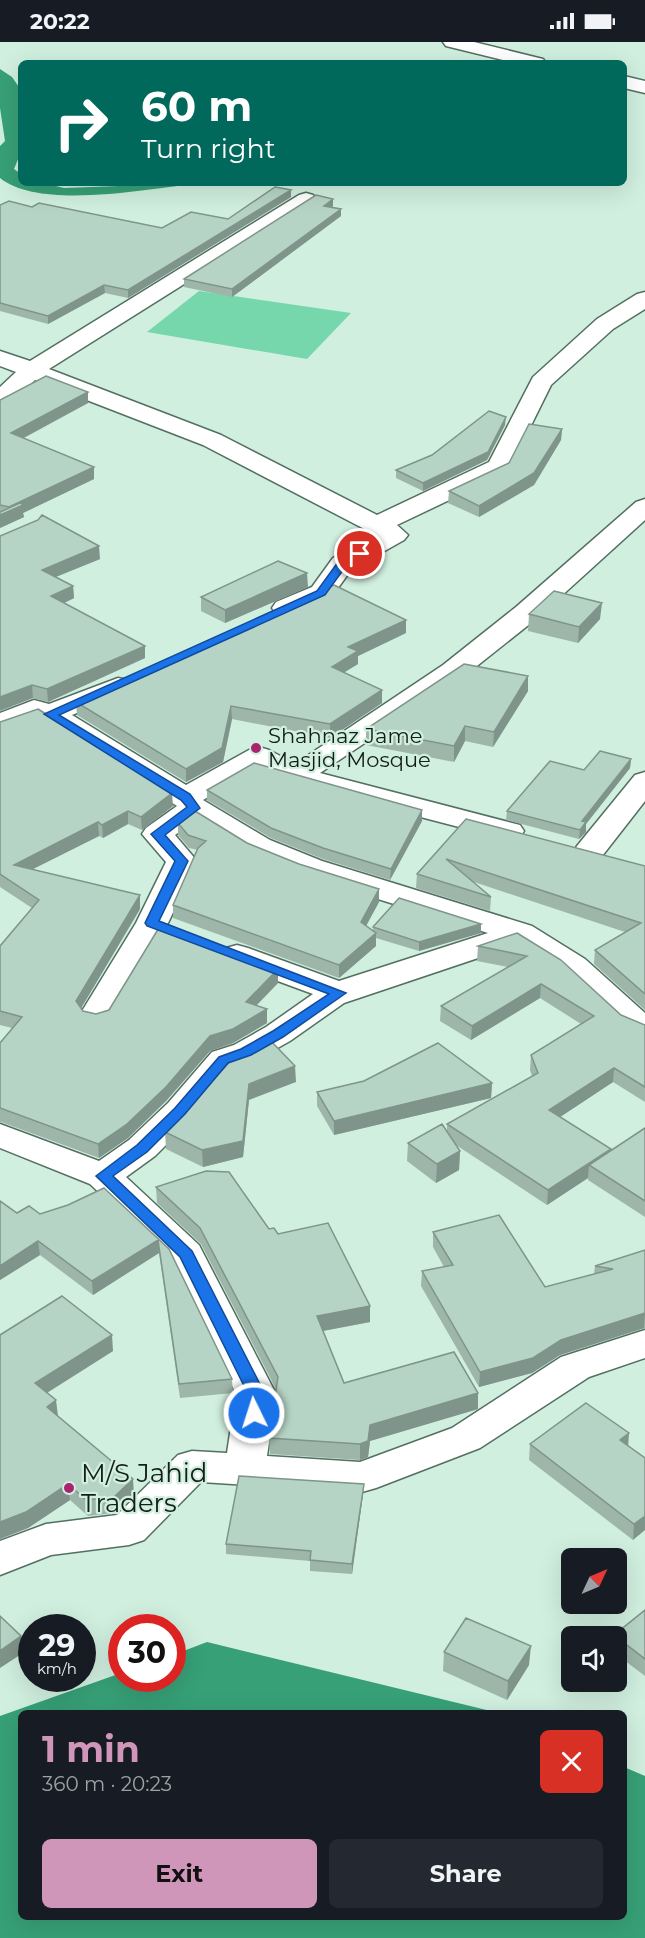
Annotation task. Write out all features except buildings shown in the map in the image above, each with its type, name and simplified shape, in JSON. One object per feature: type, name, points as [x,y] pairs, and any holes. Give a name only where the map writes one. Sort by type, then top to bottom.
[{"type":"street","points":[[452,42],[525,60]]},
{"type":"street","points":[[627,83],[645,87]]},
{"type":"street","points":[[0,400],[32,370],[306,199]]},
{"type":"street","points":[[376,525],[499,467],[541,382],[605,324],[645,299]]},
{"type":"street","points":[[0,358],[212,440],[395,535],[342,564],[321,593],[257,620]]},
{"type":"street","points":[[296,776],[462,663],[535,606],[645,507]]},
{"type":"street","points":[[50,714],[139,676]]},
{"type":"street","points":[[0,724],[34,709],[50,714],[259,847],[311,868],[520,933],[573,966],[645,1028]]},
{"type":"street","points":[[96,1016],[152,923],[182,861],[158,834],[190,803],[259,756],[296,776],[622,862]]},
{"type":"street","points":[[588,853],[645,781]]},
{"type":"street","points":[[152,923],[340,993]]},
{"type":"street","points":[[104,1176],[142,1148],[180,1111],[224,1060],[246,1052],[278,1034],[340,993],[520,933]]},
{"type":"street","points":[[0,1135],[104,1176],[186,1254],[256,1394],[245,1470]]},
{"type":"street","points":[[0,1559],[46,1540],[129,1529],[192,1466],[362,1477],[466,1438],[575,1367],[645,1344]]},
{"type":"shaded area","points":[[0,69],[12,77],[18,86],[18,159],[14,169],[18,172],[18,186],[64,188],[177,186],[97,195],[42,193],[18,188],[0,178],[0,146],[5,141],[0,108]]},
{"type":"shaded area","points":[[199,291],[351,313],[307,359],[147,332]]},
{"type":"shaded area","points":[[207,1642],[487,1710],[18,1710],[18,1920],[627,1920],[627,1768],[645,1776],[645,1938],[0,1938],[0,1716],[68,1692],[96,1692],[96,1682],[108,1678],[108,1692],[186,1692],[186,1650]]},
{"type":"place","name":"Shahnaz Jame Masjid, Mosque","points":[[256,748]]},
{"type":"place","name":"M/S Jahid Traders","points":[[69,1488]]},
{"type":"route","points":[[254,1413],[256,1394],[186,1254],[104,1176],[142,1148],[180,1111],[224,1060],[246,1052],[278,1034],[332,996],[340,993],[152,923],[182,861],[158,834],[194,808],[186,797],[50,714],[321,593],[342,564],[360,554]]}]
